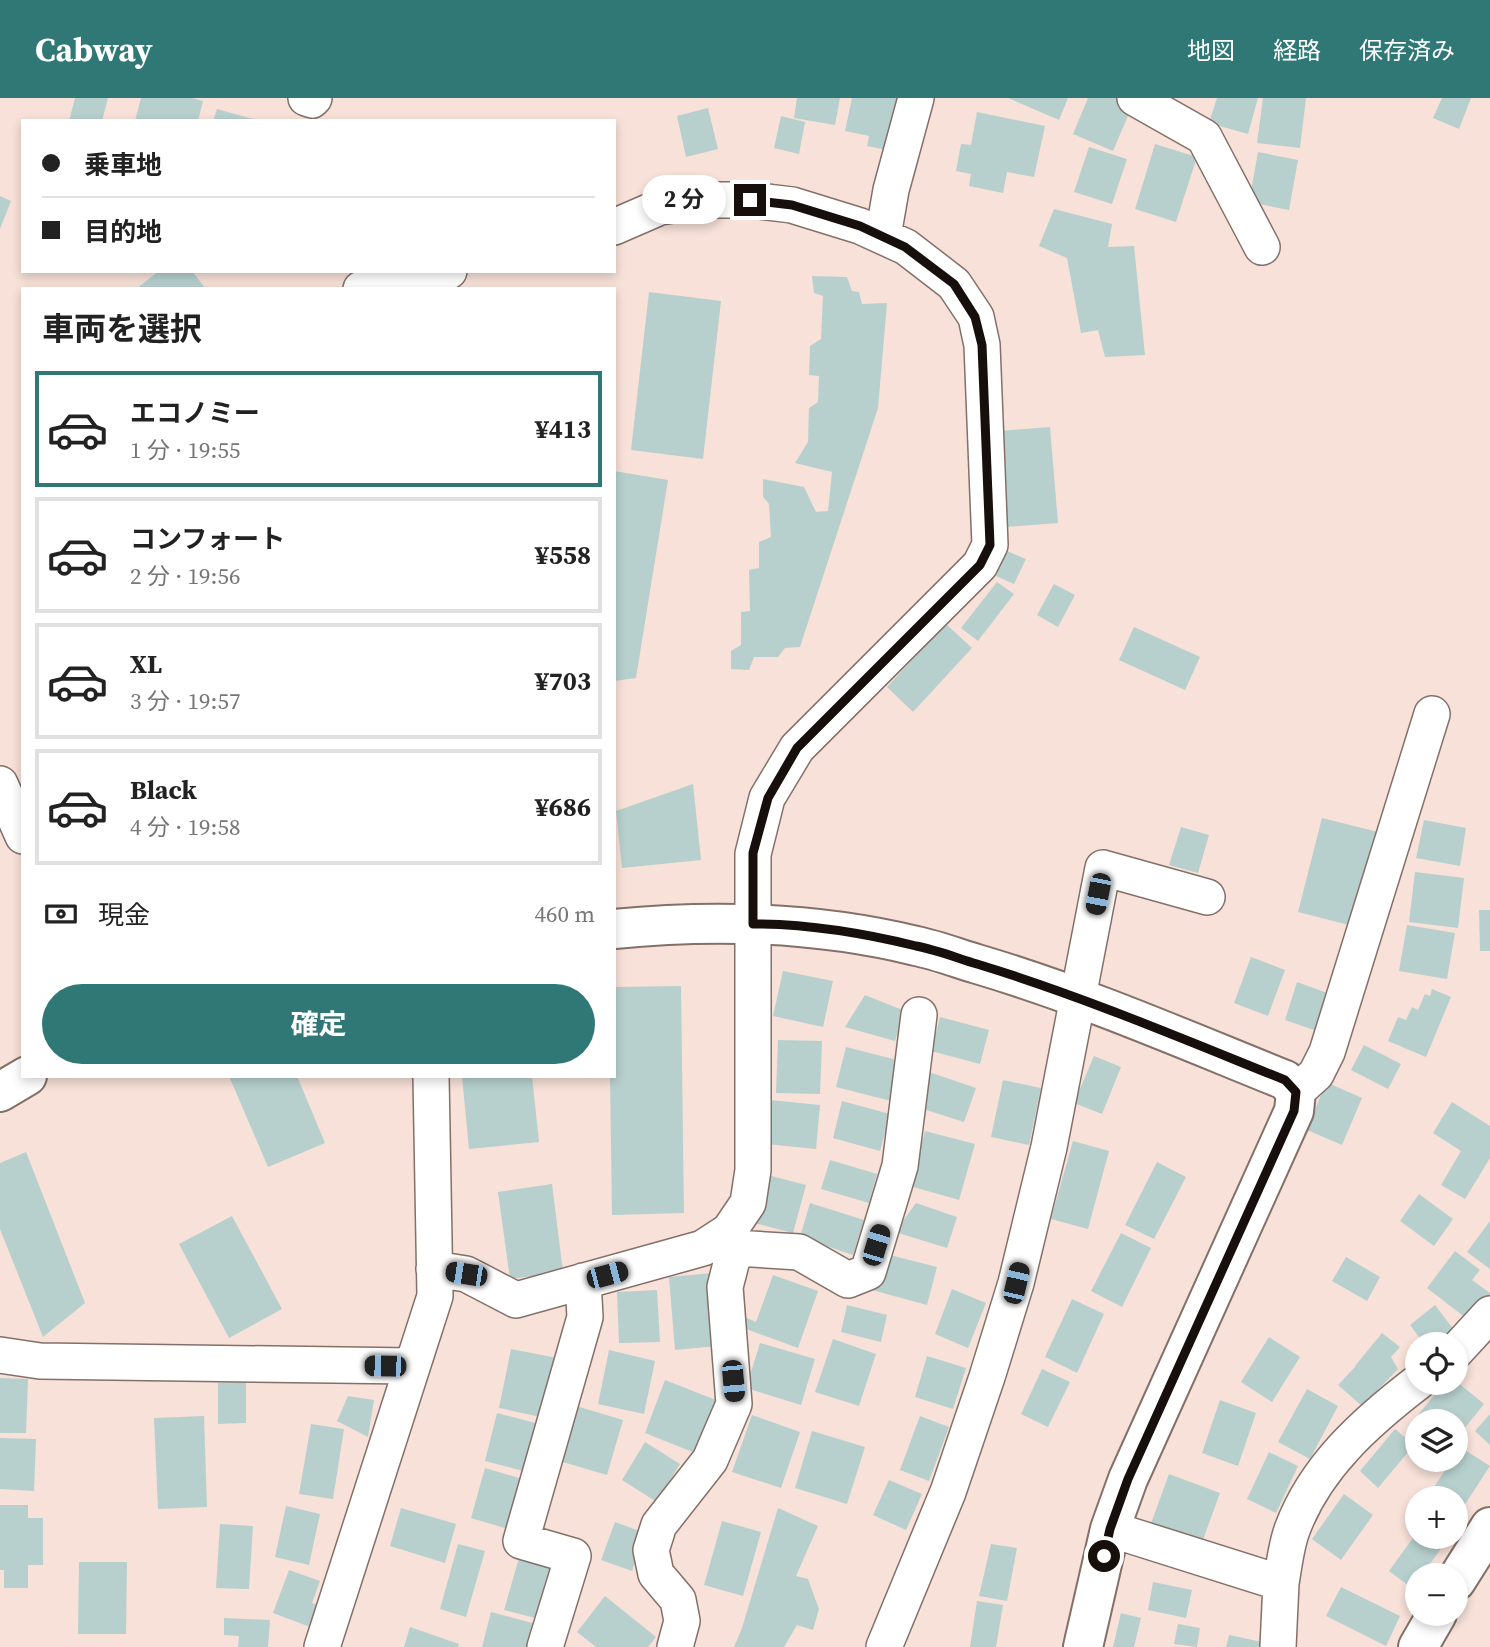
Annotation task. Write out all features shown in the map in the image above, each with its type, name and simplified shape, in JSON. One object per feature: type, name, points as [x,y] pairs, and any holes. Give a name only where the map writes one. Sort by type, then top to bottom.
[{"type":"street","points":[[306,98],[314,98]]},
{"type":"street","points":[[883,236],[891,191],[915,98]]},
{"type":"street","points":[[1135,98],[1203,137],[1262,247]]},
{"type":"street","points":[[616,226],[660,207],[704,200],[750,200],[792,205],[860,226],[905,247],[954,284],[975,317],[982,345],[990,545],[980,565],[797,748],[768,798],[753,853],[753,1170],[748,1203],[729,1231],[725,1287],[734,1404],[710,1460],[659,1525],[651,1550],[656,1574],[678,1601],[682,1621],[674,1647]]},
{"type":"street","points":[[371,287],[439,273]]},
{"type":"street","points":[[1083,1647],[1110,1529],[1128,1479],[1294,1111],[1296,1092],[1316,1074],[1327,1052],[1432,713]]},
{"type":"street","points":[[0,784],[21,831]]},
{"type":"street","points":[[884,1647],[948,1492],[1016,1283],[1049,1147],[1103,868],[1207,897]]},
{"type":"street","points":[[616,929],[775,924],[834,930],[916,946],[1079,997],[1285,1080],[1296,1092]]},
{"type":"street","points":[[435,1269],[466,1274],[516,1300],[729,1241],[799,1252],[848,1280],[868,1272],[900,1166],[919,1015]]},
{"type":"street","points":[[0,1092],[24,1078]]},
{"type":"street","points":[[322,1647],[435,1296],[431,1078]]},
{"type":"street","points":[[545,1647],[573,1556],[520,1541],[585,1317],[583,1281]]},
{"type":"street","points":[[1468,1338],[1490,1314]]},
{"type":"street","points":[[0,1355],[40,1361],[412,1366]]},
{"type":"street","points":[[1278,1647],[1281,1583],[1292,1531],[1331,1460],[1380,1410],[1405,1392]]},
{"type":"street","points":[[1467,1563],[1490,1527]]},
{"type":"street","points":[[1110,1529],[1281,1583]]},
{"type":"street","points":[[1418,1647],[1430,1626]]},
{"type":"building","points":[[75,98],[108,98],[103,119],[70,119]]},
{"type":"building","points":[[141,98],[192,98],[203,101],[198,119],[136,119]]},
{"type":"building","points":[[797,98],[840,98],[835,125],[794,118]]},
{"type":"building","points":[[852,98],[903,98],[892,151],[867,146],[869,136],[845,131]]},
{"type":"building","points":[[1008,98],[1068,98],[1059,120]]},
{"type":"building","points":[[1088,98],[1119,98],[1133,104],[1113,151],[1073,134]]},
{"type":"building","points":[[1217,98],[1258,98],[1248,134],[1209,123]]},
{"type":"building","points":[[1263,98],[1306,98],[1300,148],[1257,143]]},
{"type":"building","points":[[1442,98],[1471,98],[1459,129],[1433,118]]},
{"type":"building","points":[[708,108],[718,149],[686,157],[677,116]]},
{"type":"building","points":[[217,109],[252,119],[214,119]]},
{"type":"building","points":[[977,112],[1045,126],[1034,177],[1007,172],[1003,193],[969,186],[971,174],[956,171],[961,144],[971,145]]},
{"type":"building","points":[[781,116],[805,122],[799,154],[774,148]]},
{"type":"building","points":[[1155,144],[1197,157],[1176,222],[1135,209]]},
{"type":"building","points":[[1089,147],[1127,159],[1112,204],[1074,192]]},
{"type":"building","points":[[1258,152],[1298,160],[1289,210],[1249,202]]},
{"type":"building","points":[[0,196],[11,201],[0,229]]},
{"type":"building","points":[[1054,209],[1112,224],[1108,247],[1134,246],[1145,355],[1105,357],[1098,330],[1081,333],[1067,258],[1039,246]]},
{"type":"building","points":[[156,273],[194,273],[204,287],[139,287]]},
{"type":"building","points":[[812,276],[847,277],[852,291],[859,292],[862,304],[887,303],[878,408],[800,647],[785,648],[778,657],[754,657],[749,670],[731,669],[731,651],[741,645],[741,612],[750,611],[749,570],[759,568],[759,542],[771,537],[769,504],[763,497],[763,479],[804,487],[816,512],[828,511],[832,472],[795,463],[808,442],[809,408],[818,402],[819,376],[809,375],[810,346],[821,339],[823,296],[814,293]]},
{"type":"building","points":[[649,292],[721,301],[703,459],[631,450]]},
{"type":"building","points":[[1050,427],[1058,523],[1006,527],[999,431]]},
{"type":"building","points":[[616,471],[668,480],[636,678],[616,681]]},
{"type":"building","points":[[1007,551],[1026,559],[1014,584],[996,576]]},
{"type":"building","points":[[997,582],[1014,594],[978,641],[961,628]]},
{"type":"building","points":[[1054,584],[1075,595],[1058,627],[1037,615]]},
{"type":"building","points":[[946,624],[972,648],[913,712],[887,687]]},
{"type":"building","points":[[1134,627],[1200,657],[1185,690],[1119,660]]},
{"type":"building","points":[[693,784],[701,860],[622,868],[616,811]]},
{"type":"building","points":[[1322,818],[1378,832],[1353,926],[1298,912]]},
{"type":"building","points":[[1424,820],[1466,828],[1460,866],[1416,858]]},
{"type":"building","points":[[1181,827],[1209,835],[1198,873],[1169,865]]},
{"type":"building","points":[[1415,872],[1464,878],[1458,928],[1409,922]]},
{"type":"building","points":[[1479,910],[1490,910],[1490,951],[1480,951]]},
{"type":"building","points":[[1407,925],[1455,933],[1447,979],[1399,971]]},
{"type":"building","points":[[1251,957],[1285,970],[1268,1016],[1234,1003]]},
{"type":"building","points":[[783,971],[833,981],[823,1027],[773,1016]]},
{"type":"building","points":[[1297,982],[1330,994],[1317,1031],[1285,1020]]},
{"type":"building","points":[[681,986],[684,1213],[612,1215],[610,1078],[616,1078],[616,987]]},
{"type":"building","points":[[1432,989],[1451,997],[1426,1057],[1388,1041],[1398,1017],[1406,1020],[1412,1007],[1418,1010],[1425,994],[1430,996]]},
{"type":"building","points":[[865,995],[905,1011],[895,1041],[845,1027]]},
{"type":"building","points":[[940,1017],[989,1030],[980,1064],[931,1051]]},
{"type":"building","points":[[778,1040],[822,1041],[820,1094],[776,1093]]},
{"type":"building","points":[[1364,1045],[1401,1064],[1388,1089],[1351,1070]]},
{"type":"building","points":[[846,1047],[901,1061],[891,1101],[836,1087]]},
{"type":"building","points":[[1094,1056],[1121,1067],[1102,1114],[1074,1103]]},
{"type":"building","points":[[926,1071],[976,1088],[964,1122],[914,1106]]},
{"type":"building","points":[[230,1078],[298,1078],[325,1143],[268,1167]]},
{"type":"building","points":[[462,1078],[532,1078],[539,1142],[469,1149]]},
{"type":"building","points":[[1003,1080],[1041,1088],[1029,1145],[991,1137]]},
{"type":"building","points":[[1326,1082],[1362,1098],[1342,1145],[1307,1130]]},
{"type":"building","points":[[770,1100],[820,1105],[816,1149],[766,1144]]},
{"type":"building","points":[[842,1101],[890,1114],[880,1151],[833,1138]]},
{"type":"building","points":[[1452,1102],[1490,1126],[1490,1158],[1465,1199],[1441,1185],[1461,1151],[1433,1133]]},
{"type":"building","points":[[925,1131],[975,1144],[959,1200],[910,1186]]},
{"type":"building","points":[[1073,1141],[1109,1151],[1088,1229],[1051,1219]]},
{"type":"building","points":[[26,1152],[85,1303],[43,1337],[0,1229],[0,1163]]},
{"type":"building","points":[[830,1160],[877,1174],[869,1203],[821,1189]]},
{"type":"building","points":[[1157,1162],[1186,1177],[1154,1239],[1125,1225]]},
{"type":"building","points":[[764,1174],[806,1185],[793,1233],[751,1222]]},
{"type":"building","points":[[552,1184],[563,1272],[510,1279],[498,1192]]},
{"type":"building","points":[[1419,1194],[1453,1219],[1434,1246],[1400,1221]]},
{"type":"building","points":[[810,1203],[864,1220],[853,1255],[800,1237]]},
{"type":"building","points":[[916,1203],[957,1217],[947,1248],[895,1232]]},
{"type":"building","points":[[232,1216],[282,1309],[229,1338],[179,1244]]},
{"type":"building","points":[[1490,1221],[1490,1269],[1467,1252]]},
{"type":"building","points":[[1121,1233],[1151,1248],[1122,1307],[1091,1291]]},
{"type":"building","points":[[1455,1251],[1480,1270],[1472,1280],[1490,1293],[1490,1297],[1471,1322],[1427,1288]]},
{"type":"building","points":[[882,1253],[937,1267],[927,1305],[872,1290]]},
{"type":"building","points":[[1346,1257],[1380,1277],[1367,1301],[1332,1281]]},
{"type":"building","points":[[712,1273],[718,1346],[675,1350],[669,1277]]},
{"type":"building","points":[[773,1275],[818,1291],[798,1348],[738,1326],[742,1316],[756,1322]]},
{"type":"building","points":[[952,1289],[986,1303],[968,1348],[935,1334]]},
{"type":"building","points":[[657,1290],[660,1342],[619,1343],[617,1292]]},
{"type":"building","points":[[1072,1299],[1104,1314],[1077,1373],[1045,1357]]},
{"type":"building","points":[[847,1305],[887,1315],[881,1342],[841,1332]]},
{"type":"building","points":[[1435,1305],[1456,1332],[1415,1332],[1410,1325]]},
{"type":"building","points":[[1382,1333],[1400,1347],[1391,1357],[1398,1369],[1362,1406],[1338,1385]]},
{"type":"building","points":[[1269,1337],[1300,1357],[1272,1402],[1241,1382]]},
{"type":"building","points":[[833,1339],[876,1354],[859,1406],[815,1392]]},
{"type":"building","points":[[760,1343],[815,1359],[801,1405],[746,1388]]},
{"type":"building","points":[[511,1349],[562,1359],[550,1419],[499,1408]]},
{"type":"building","points":[[609,1350],[655,1361],[644,1414],[598,1404]]},
{"type":"building","points":[[927,1356],[966,1368],[953,1409],[915,1397]]},
{"type":"building","points":[[1042,1369],[1070,1382],[1048,1427],[1021,1414]]},
{"type":"building","points":[[0,1378],[28,1379],[26,1433],[0,1433]]},
{"type":"building","points":[[665,1380],[716,1400],[695,1453],[645,1433]]},
{"type":"building","points":[[246,1382],[246,1423],[218,1424],[218,1383]]},
{"type":"building","points":[[1307,1389],[1338,1406],[1310,1459],[1278,1442]]},
{"type":"building","points":[[1468,1391],[1484,1404],[1468,1424],[1468,1409],[1423,1409],[1434,1395],[1468,1395]]},
{"type":"building","points":[[348,1396],[374,1400],[368,1437],[337,1421]]},
{"type":"building","points":[[1220,1400],[1256,1413],[1238,1466],[1202,1453]]},
{"type":"building","points":[[573,1405],[623,1420],[607,1475],[556,1460]]},
{"type":"building","points":[[497,1413],[543,1425],[531,1473],[485,1461]]},
{"type":"building","points":[[1490,1414],[1490,1445],[1475,1431]]},
{"type":"building","points":[[752,1415],[800,1432],[781,1488],[732,1472]]},
{"type":"building","points":[[204,1416],[207,1507],[158,1509],[154,1418]]},
{"type":"building","points":[[920,1416],[949,1427],[929,1481],[900,1470]]},
{"type":"building","points":[[311,1424],[344,1429],[333,1499],[299,1494]]},
{"type":"building","points":[[1395,1429],[1405,1437],[1405,1456],[1378,1488],[1360,1471]]},
{"type":"building","points":[[812,1431],[865,1447],[847,1504],[795,1488]]},
{"type":"building","points":[[0,1438],[36,1439],[34,1491],[0,1489]]},
{"type":"building","points":[[645,1442],[680,1464],[657,1502],[622,1480]]},
{"type":"building","points":[[1269,1452],[1298,1466],[1276,1513],[1247,1499]]},
{"type":"building","points":[[1468,1452],[1490,1466],[1468,1500],[1468,1486],[1435,1486],[1444,1472],[1468,1472]]},
{"type":"building","points":[[485,1468],[529,1481],[515,1531],[471,1518]]},
{"type":"building","points":[[1169,1474],[1220,1493],[1201,1545],[1150,1526]]},
{"type":"building","points":[[889,1480],[922,1494],[906,1530],[873,1515]]},
{"type":"building","points":[[1344,1494],[1373,1515],[1341,1560],[1312,1539]]},
{"type":"building","points":[[0,1505],[28,1505],[28,1518],[43,1518],[43,1565],[28,1565],[28,1588],[4,1588],[4,1570],[0,1570]]},
{"type":"building","points":[[286,1506],[320,1514],[309,1565],[275,1557]]},
{"type":"building","points":[[401,1508],[456,1524],[445,1563],[390,1546]]},
{"type":"building","points":[[778,1508],[818,1526],[796,1576],[808,1579],[819,1609],[813,1630],[797,1625],[784,1647],[734,1647],[742,1628]]},
{"type":"building","points":[[722,1521],[761,1532],[743,1596],[704,1585]]},
{"type":"building","points":[[615,1522],[645,1533],[632,1571],[601,1560]]},
{"type":"building","points":[[220,1524],[253,1526],[249,1589],[216,1588]]},
{"type":"building","points":[[458,1544],[485,1551],[466,1617],[440,1609]]},
{"type":"building","points":[[991,1544],[1017,1548],[1007,1601],[979,1596]]},
{"type":"building","points":[[1405,1549],[1441,1549],[1431,1563],[1405,1563],[1405,1583],[1389,1571]]},
{"type":"building","points":[[519,1558],[553,1567],[539,1619],[504,1610]]},
{"type":"building","points":[[79,1562],[127,1562],[126,1634],[78,1634]]},
{"type":"building","points":[[289,1570],[320,1581],[312,1603],[327,1608],[318,1630],[273,1613]]},
{"type":"building","points":[[1153,1582],[1192,1590],[1186,1618],[1148,1610]]},
{"type":"building","points":[[1341,1587],[1400,1616],[1386,1646],[1326,1616]]},
{"type":"building","points":[[605,1596],[656,1637],[648,1647],[596,1647],[577,1632]]},
{"type":"building","points":[[977,1601],[1003,1605],[996,1647],[970,1647]]},
{"type":"building","points":[[491,1612],[536,1624],[530,1647],[482,1647]]},
{"type":"building","points":[[1121,1613],[1141,1618],[1134,1647],[1113,1647]]},
{"type":"building","points":[[224,1618],[270,1620],[268,1647],[238,1647],[239,1636],[224,1635]]},
{"type":"building","points":[[1178,1624],[1200,1628],[1197,1647],[1174,1644]]},
{"type":"building","points":[[410,1627],[459,1644],[458,1647],[404,1647]]},
{"type":"building","points":[[1229,1635],[1262,1642],[1261,1647],[1226,1647]]},
{"type":"route","points":[[750,200],[792,205],[860,226],[905,247],[954,284],[975,317],[982,345],[990,545],[980,565],[797,748],[768,798],[753,853],[753,924],[834,930],[916,946],[999,971],[1079,997],[1285,1080],[1296,1092],[1294,1111],[1128,1479],[1110,1529],[1104,1556]]}]
